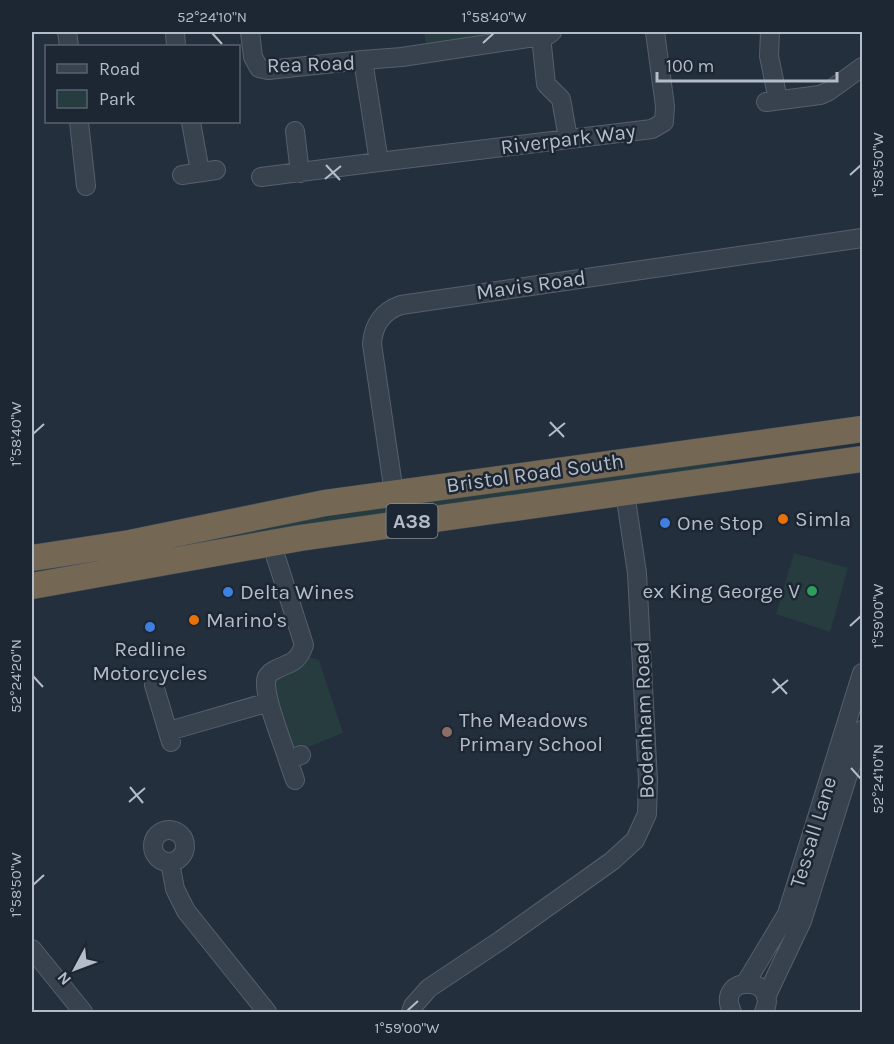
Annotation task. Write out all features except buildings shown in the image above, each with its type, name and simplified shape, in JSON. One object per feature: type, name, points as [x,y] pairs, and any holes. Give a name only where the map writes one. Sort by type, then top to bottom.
[{"type":"highway","name":"Bristol Road South","points":[[32,558],[130,543],[325,503],[862,429]]},
{"type":"highway","points":[[765,443],[790,449],[862,441]]},
{"type":"highway","points":[[735,447],[734,453],[746,465],[762,464],[794,469]]},
{"type":"highway","name":"Bristol Road South","points":[[32,586],[271,542],[862,459]]},
{"type":"street","name":"Rea Road","points":[[250,32],[253,57],[259,68],[268,70],[363,60],[379,162]]},
{"type":"street","name":"Riverpark Way","points":[[379,162],[652,129],[664,122],[665,106],[655,32]]},
{"type":"street","points":[[770,32],[772,101],[820,95],[862,67]]},
{"type":"street","points":[[363,60],[402,57],[546,34],[546,84],[561,99],[568,138]]},
{"type":"street","points":[[79,123],[86,186]]},
{"type":"street","points":[[191,123],[199,172]]},
{"type":"street","points":[[295,131],[300,172]]},
{"type":"street","points":[[261,177],[379,162]]},
{"type":"street","name":"Mavis Road","points":[[394,493],[372,344],[375,327],[393,308],[401,304],[862,238]]},
{"type":"street","name":"Bodenham Road","points":[[411,1012],[412,1006],[429,988],[612,861],[635,840],[647,814],[648,781],[637,573],[625,493]]},
{"type":"street","points":[[271,542],[304,645],[295,660],[272,672],[267,676],[266,683],[269,702],[294,758],[295,780]]},
{"type":"street","name":"Tessall Lane","points":[[725,1010],[731,993],[739,985],[745,984],[787,914],[862,673]]},
{"type":"street","points":[[154,685],[170,737],[269,702]]},
{"type":"street","name":"Tessall Lane","points":[[765,1005],[802,921],[862,730]]},
{"type":"street","points":[[170,862],[175,889],[186,911],[261,1011]]},
{"type":"street","points":[[32,949],[83,1012]]},
{"type":"street","points":[[745,984],[760,988],[765,1005]]},
{"type":"green space","points":[[424,32],[535,32],[427,49]]},
{"type":"green space","points":[[726,453],[729,472],[32,578],[32,563],[177,538]]},
{"type":"green space","name":"ex King George V","points":[[794,553],[848,568],[830,632],[776,614]]},
{"type":"green space","points":[[303,655],[319,660],[343,733],[288,758],[268,676]]},
{"type":"place","name":"Simla","points":[[783,519]]},
{"type":"place","name":"One Stop","points":[[665,523]]},
{"type":"place","name":"ex King George V","points":[[812,591]]},
{"type":"place","name":"Delta Wines","points":[[228,592]]},
{"type":"place","name":"Marino's","points":[[194,620]]},
{"type":"place","name":"Redline Motorcycles","points":[[150,627]]},
{"type":"place","name":"The Meadows Primary School","points":[[447,732]]}]
